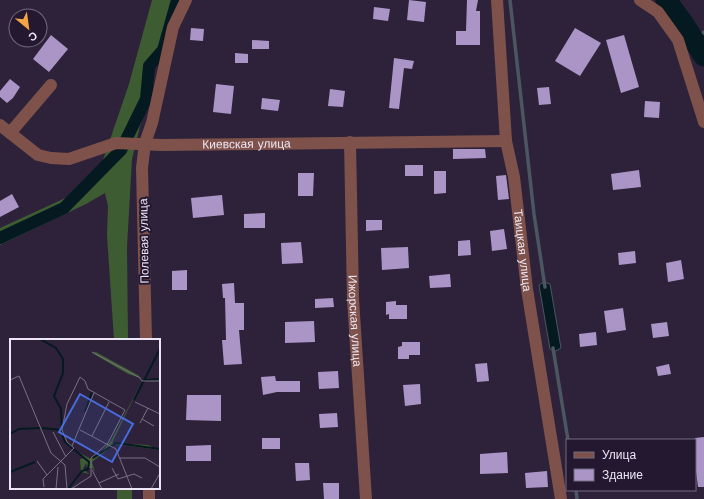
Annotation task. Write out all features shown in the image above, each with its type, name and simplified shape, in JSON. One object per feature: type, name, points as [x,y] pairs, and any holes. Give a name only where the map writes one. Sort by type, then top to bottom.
[{"type":"street","name":"Полевая улица","points":[[146,339],[142,168],[146,143],[152,123],[173,27],[186,0]]},
{"type":"street","name":"Таицкая улица","points":[[498,0],[506,141],[514,177],[527,289],[561,499]]},
{"type":"street","points":[[640,0],[658,12],[678,40],[704,122]]},
{"type":"street","points":[[10,133],[51,85]]},
{"type":"street","name":"Киевская улица","points":[[0,125],[38,155],[51,158],[70,158],[116,143],[146,143],[161,145],[506,141]]},
{"type":"street","name":"Ижорская улица","points":[[350,142],[353,299],[366,499]]},
{"type":"green space","points":[[152,0],[175,0],[173,17],[154,68],[150,97],[140,126],[132,159],[127,247],[128,339],[114,339],[107,235],[108,206],[105,193],[86,204],[0,245],[0,228],[72,195],[101,166],[129,84]]},
{"type":"green space","points":[[117,489],[132,489],[132,499],[117,499]]},
{"type":"water","points":[[544,282],[550,284],[561,348],[554,352],[550,349],[539,285]]},
{"type":"building","points":[[409,0],[426,2],[424,22],[407,20]]},
{"type":"building","points":[[467,0],[478,0],[476,11],[480,11],[480,45],[456,45],[456,31],[466,31]]},
{"type":"building","points":[[374,7],[390,9],[388,21],[373,19]]},
{"type":"building","points":[[191,28],[204,29],[203,41],[190,40]]},
{"type":"building","points":[[575,28],[601,43],[580,76],[555,61]]},
{"type":"building","points":[[51,35],[68,49],[49,72],[33,59],[41,48],[48,48],[48,39]]},
{"type":"building","points":[[624,35],[639,87],[621,93],[606,40]]},
{"type":"building","points":[[252,40],[269,41],[269,49],[252,49]]},
{"type":"building","points":[[235,53],[248,54],[248,63],[235,63]]},
{"type":"building","points":[[394,58],[414,61],[412,69],[404,68],[399,109],[389,108]]},
{"type":"building","points":[[10,79],[20,87],[13,98],[7,103],[0,97],[0,91]]},
{"type":"building","points":[[216,84],[234,86],[231,114],[213,112]]},
{"type":"building","points":[[549,87],[551,104],[539,105],[537,88]]},
{"type":"building","points":[[330,89],[345,91],[343,107],[328,106]]},
{"type":"building","points":[[262,98],[280,100],[278,111],[261,109]]},
{"type":"building","points":[[645,101],[660,102],[659,118],[644,117]]},
{"type":"building","points":[[453,149],[485,149],[486,158],[453,159]]},
{"type":"building","points":[[405,165],[423,165],[423,176],[405,176]]},
{"type":"building","points":[[639,170],[641,187],[613,190],[611,174]]},
{"type":"building","points":[[434,171],[446,171],[446,193],[434,194]]},
{"type":"building","points":[[298,173],[314,173],[313,196],[298,196]]},
{"type":"building","points":[[506,175],[509,199],[498,200],[496,176]]},
{"type":"building","points":[[12,194],[19,207],[0,217],[0,201]]},
{"type":"building","points":[[222,195],[224,215],[193,218],[191,198]]},
{"type":"building","points":[[265,213],[265,228],[244,228],[244,214]]},
{"type":"building","points":[[366,220],[382,220],[382,230],[366,231]]},
{"type":"building","points":[[504,229],[507,249],[492,251],[490,231]]},
{"type":"building","points":[[470,240],[471,255],[458,256],[458,241]]},
{"type":"building","points":[[301,242],[303,263],[282,264],[281,243]]},
{"type":"building","points":[[408,247],[409,268],[382,270],[381,248]]},
{"type":"building","points":[[635,251],[636,263],[619,265],[618,253]]},
{"type":"building","points":[[681,260],[684,279],[668,282],[666,263]]},
{"type":"building","points":[[187,270],[187,290],[172,290],[172,271]]},
{"type":"building","points":[[450,274],[451,287],[430,288],[429,276]]},
{"type":"building","points":[[234,283],[235,303],[244,303],[244,330],[239,330],[242,364],[224,365],[222,340],[226,340],[225,298],[223,298],[222,284]]},
{"type":"building","points":[[333,298],[334,307],[315,308],[315,299]]},
{"type":"building","points":[[396,301],[396,305],[407,305],[407,319],[389,319],[389,314],[386,315],[386,302]]},
{"type":"building","points":[[623,308],[626,330],[607,333],[604,311]]},
{"type":"building","points":[[314,321],[315,342],[285,343],[285,322]]},
{"type":"building","points":[[667,322],[669,336],[653,338],[651,324]]},
{"type":"building","points":[[596,332],[597,345],[580,347],[579,334]]},
{"type":"building","points":[[402,342],[420,342],[420,355],[409,355],[409,359],[398,359],[398,347],[402,346]]},
{"type":"building","points":[[487,363],[489,381],[477,382],[475,364]]},
{"type":"building","points":[[669,364],[671,374],[658,376],[656,367]]},
{"type":"building","points":[[338,371],[339,388],[319,389],[318,372]]},
{"type":"building","points":[[275,376],[276,381],[300,381],[300,392],[277,392],[263,395],[261,377]]},
{"type":"building","points":[[420,384],[421,404],[405,406],[403,385]]},
{"type":"building","points":[[187,395],[221,395],[221,421],[186,420]]},
{"type":"building","points":[[337,413],[338,427],[320,428],[319,414]]},
{"type":"building","points":[[704,437],[704,487],[698,487],[695,438]]},
{"type":"building","points":[[262,438],[280,438],[280,449],[262,449]]},
{"type":"building","points":[[211,445],[211,461],[186,461],[186,446]]},
{"type":"building","points":[[507,452],[508,473],[480,474],[480,454]]},
{"type":"building","points":[[295,463],[309,463],[310,480],[296,481]]},
{"type":"building","points":[[547,471],[548,487],[526,488],[525,473]]},
{"type":"building","points":[[323,483],[339,483],[339,499],[324,499]]},
{"type":"waterway","points":[[0,238],[64,208],[121,150],[146,99],[149,66],[163,50],[177,0]]},
{"type":"waterway","points":[[510,0],[534,214],[545,287]]},
{"type":"waterway","points":[[666,0],[704,56]]},
{"type":"waterway","points":[[694,40],[704,32]]},
{"type":"waterway","points":[[553,348],[568,439]]},
{"type":"waterway","points":[[576,491],[577,499]]}]
